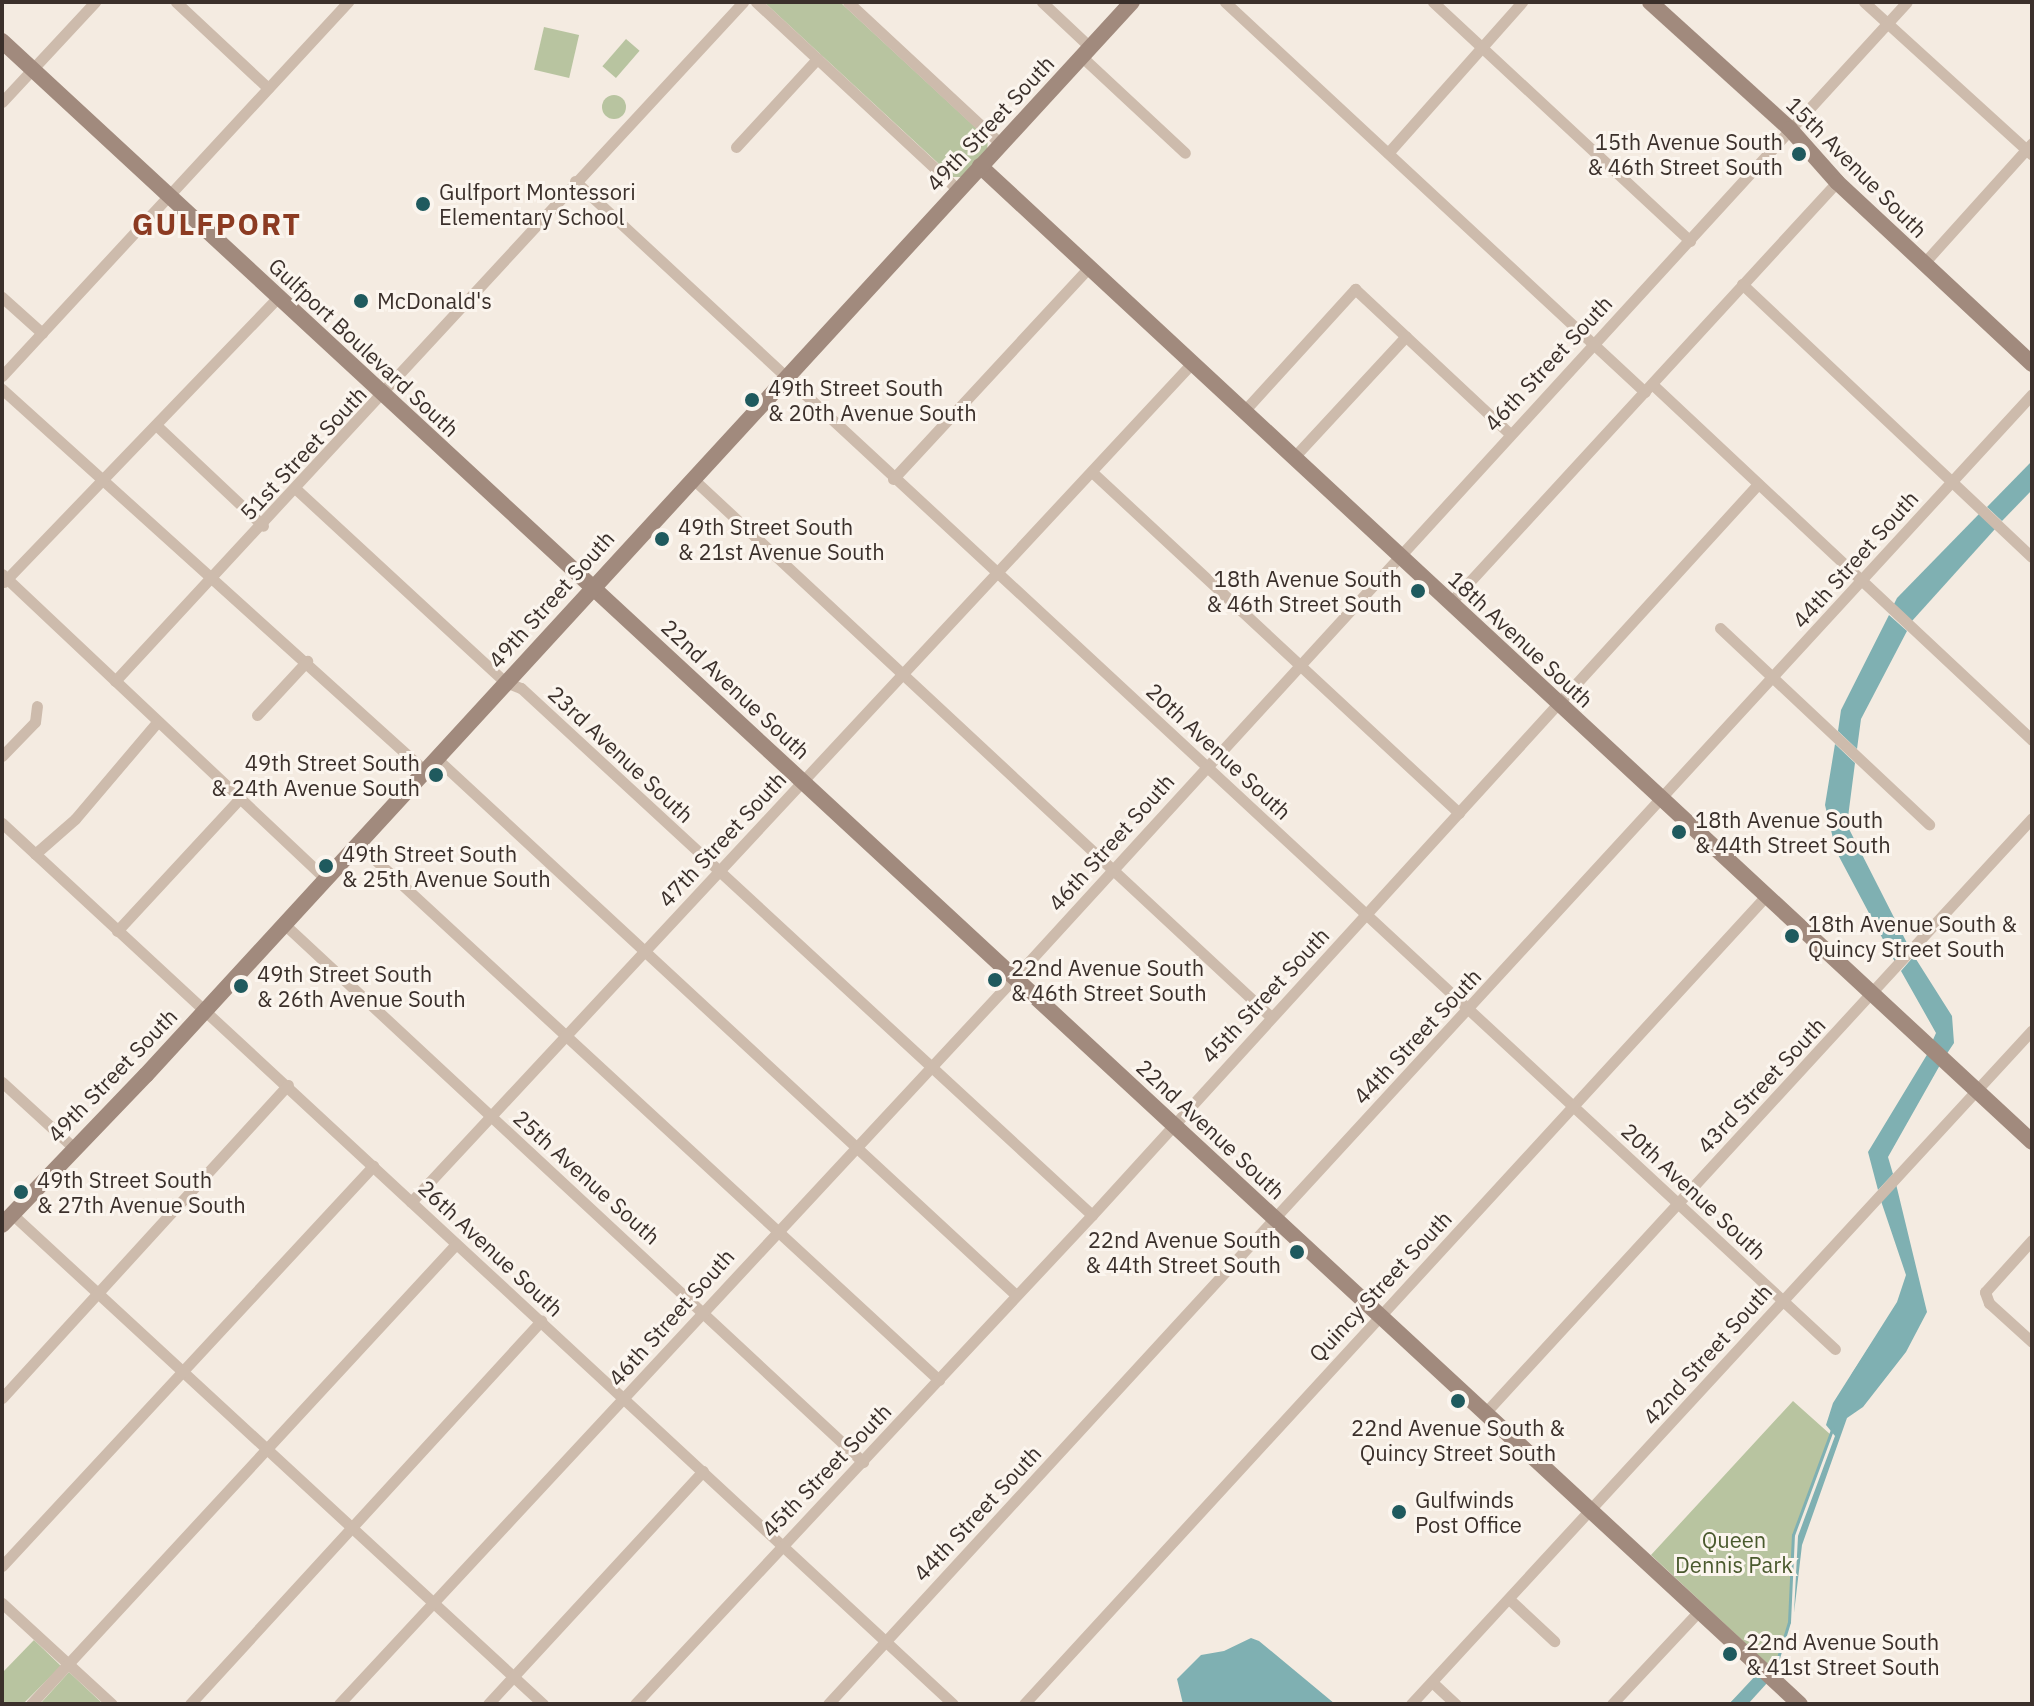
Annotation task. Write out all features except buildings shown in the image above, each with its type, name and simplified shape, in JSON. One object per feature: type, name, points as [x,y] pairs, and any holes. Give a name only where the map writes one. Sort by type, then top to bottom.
[{"type":"main road","name":"49th Street South","points":[[7,1219],[203,1011],[1132,2]]},
{"type":"main road","name":"15th Avenue South","points":[[1650,2],[1790,129],[1837,182],[2032,364]]},
{"type":"main road","name":"Gulfport Boulevard South","points":[[2,41],[593,586]]},
{"type":"main road","name":"18th Avenue South","points":[[980,166],[2032,1142]]},
{"type":"main road","name":"22nd Avenue South","points":[[593,586],[1800,1704]]},
{"type":"street","points":[[2,102],[95,2]]},
{"type":"street","points":[[176,2],[268,88]]},
{"type":"street","points":[[2,376],[348,2]]},
{"type":"street","name":"51st Street South","points":[[115,681],[384,396],[575,181],[743,2]]},
{"type":"street","points":[[756,2],[958,190]]},
{"type":"street","points":[[848,2],[1001,144]]},
{"type":"street","points":[[1042,2],[1086,52],[1185,153]]},
{"type":"street","points":[[1225,2],[1592,343],[1758,484],[2032,740]]},
{"type":"street","points":[[1433,2],[1690,241]]},
{"type":"street","points":[[1388,153],[1522,2]]},
{"type":"street","points":[[1864,2],[2030,149],[1924,263]]},
{"type":"street","name":"46th Street South","points":[[339,1704],[1015,977],[1907,2]]},
{"type":"street","points":[[736,147],[817,59]]},
{"type":"street","name":"20th Avenue South","points":[[575,181],[1835,1349]]},
{"type":"street","points":[[1450,603],[1837,182]]},
{"type":"street","points":[[893,479],[1089,267]]},
{"type":"street","points":[[1742,284],[2032,557]]},
{"type":"street","points":[[1245,410],[1355,289],[1510,434]]},
{"type":"street","points":[[2,297],[42,333]]},
{"type":"street","points":[[278,297],[4,579],[325,878]]},
{"type":"street","points":[[1295,456],[1406,336]]},
{"type":"street","name":"47th Street South","points":[[411,1202],[569,1036],[1193,362]]},
{"type":"street","points":[[2,389],[210,581],[431,764],[646,952],[1016,1295]]},
{"type":"street","name":"44th Street South","points":[[828,1704],[1663,800],[2032,394]]},
{"type":"street","points":[[156,425],[263,526]]},
{"type":"street","points":[[1092,472],[1459,813]]},
{"type":"street","points":[[692,478],[1271,1017]]},
{"type":"street","name":"45th Street South","points":[[635,1704],[785,1548],[1092,1215],[1758,484]]},
{"type":"street","name":"23rd Avenue South","points":[[297,490],[505,682],[521,688],[1092,1215]]},
{"type":"street","points":[[1720,628],[1929,824]]},
{"type":"street","points":[[257,715],[307,661]]},
{"type":"street","points":[[2,756],[35,722],[37,706]]},
{"type":"street","points":[[35,854],[75,819],[158,721]]},
{"type":"street","points":[[117,931],[240,798]]},
{"type":"street","name":"43rd Street South","points":[[1485,1413],[2032,818]]},
{"type":"street","name":"26th Avenue South","points":[[2,823],[953,1704]]},
{"type":"street","points":[[357,843],[939,1380]]},
{"type":"street","name":"Quincy Street South","points":[[1024,1704],[1766,896]]},
{"type":"street","name":"25th Avenue South","points":[[283,923],[863,1462]]},
{"type":"street","name":"42nd Street South","points":[[1411,1704],[2032,1030]]},
{"type":"street","points":[[2,1082],[73,1147]]},
{"type":"street","points":[[2,1398],[288,1085]]},
{"type":"street","points":[[2,1566],[373,1166]]},
{"type":"street","points":[[7,1219],[99,1294],[543,1704]]},
{"type":"street","points":[[2032,1240],[1985,1292],[1989,1303],[2032,1342]]},
{"type":"street","points":[[34,1702],[456,1244]]},
{"type":"street","points":[[190,1704],[541,1321]]},
{"type":"street","points":[[488,1704],[703,1471]]},
{"type":"street","points":[[1509,1599],[1554,1641]]},
{"type":"street","points":[[2,1603],[112,1704]]},
{"type":"street","points":[[1612,1704],[1699,1611]]},
{"type":"street","points":[[1432,1682],[1456,1704]]},
{"type":"green space","points":[[764,2],[840,2],[988,139],[987,151],[963,177],[953,177]]},
{"type":"green space","points":[[544,27],[579,35],[569,78],[534,70]]},
{"type":"green space","points":[[626,39],[640,51],[616,78],[602,66]]},
{"type":"green space","points":[[614,95],[622,99],[626,107],[622,115],[614,119],[606,115],[602,107],[606,99]]},
{"type":"green space","name":"Queen Dennis Park","points":[[1793,1401],[1831,1435],[1793,1535],[1789,1622],[1785,1645],[1771,1667],[1651,1555]]},
{"type":"green space","points":[[34,1640],[61,1666],[23,1704],[2,1704],[2,1673]]},
{"type":"green space","points":[[69,1672],[103,1704],[40,1704]]},
{"type":"water","points":[[2032,461],[2032,490],[2002,521],[1987,507]]},
{"type":"water","points":[[1979,514],[1995,529],[1912,621],[1894,604],[1897,598]]},
{"type":"water","points":[[1889,615],[1907,631],[1861,719],[1857,749],[1838,731],[1841,710]]},
{"type":"water","points":[[1835,744],[1855,763],[1847,825],[1909,947],[1895,962],[1836,851],[1825,805]]},
{"type":"water","points":[[1914,956],[1952,1016],[1954,1043],[1946,1055],[1932,1042],[1936,1033],[1901,971]]},
{"type":"water","points":[[1928,1053],[1940,1065],[1888,1157],[1893,1174],[1878,1190],[1868,1152]]},
{"type":"water","points":[[1896,1184],[1927,1312],[1906,1352],[1863,1407],[1847,1418],[1802,1545],[1794,1613],[1798,1536],[1835,1436],[1826,1425],[1833,1403],[1897,1302],[1906,1275],[1881,1201]]},
{"type":"water","points":[[1251,1638],[1259,1641],[1335,1704],[1183,1704],[1177,1679],[1201,1655],[1224,1651]]},
{"type":"water","points":[[1758,1673],[1768,1682],[1748,1704],[1729,1704]]},
{"type":"waterway","points":[[1852,1375],[1872,1344]]},
{"type":"waterway","points":[[1777,1661],[1789,1622],[1793,1535],[1833,1427]]},
{"type":"waterway","points":[[1730,1704],[1741,1694]]},
{"type":"place","name":"15th Avenue South & 46th Street South","points":[[1799,154]]},
{"type":"place","name":"Gulfport Montessori Elementary School","points":[[423,204]]},
{"type":"place","name":"McDonald's","points":[[361,301]]},
{"type":"place","name":"49th Street South & 20th Avenue South","points":[[752,400]]},
{"type":"place","name":"49th Street South & 21st Avenue South","points":[[662,539]]},
{"type":"place","name":"18th Avenue South & 46th Street South","points":[[1418,591]]},
{"type":"place","name":"49th Street South & 24th Avenue South","points":[[436,775]]},
{"type":"place","name":"18th Avenue South & 44th Street South","points":[[1679,832]]},
{"type":"place","name":"49th Street South & 25th Avenue South","points":[[326,866]]},
{"type":"place","name":"18th Avenue South & Quincy Street South","points":[[1792,936]]},
{"type":"place","name":"22nd Avenue South & 46th Street South","points":[[995,980]]},
{"type":"place","name":"49th Street South & 26th Avenue South","points":[[241,986]]},
{"type":"place","name":"49th Street South & 27th Avenue South","points":[[21,1192]]},
{"type":"place","name":"22nd Avenue South & 44th Street South","points":[[1297,1252]]},
{"type":"place","name":"22nd Avenue South & Quincy Street South","points":[[1458,1401]]},
{"type":"place","name":"Gulfwinds Post Office","points":[[1399,1512]]},
{"type":"place","name":"22nd Avenue South & 41st Street South","points":[[1730,1654]]},
{"type":"district","name":"GULFPORT","points":[[217,224]]}]
